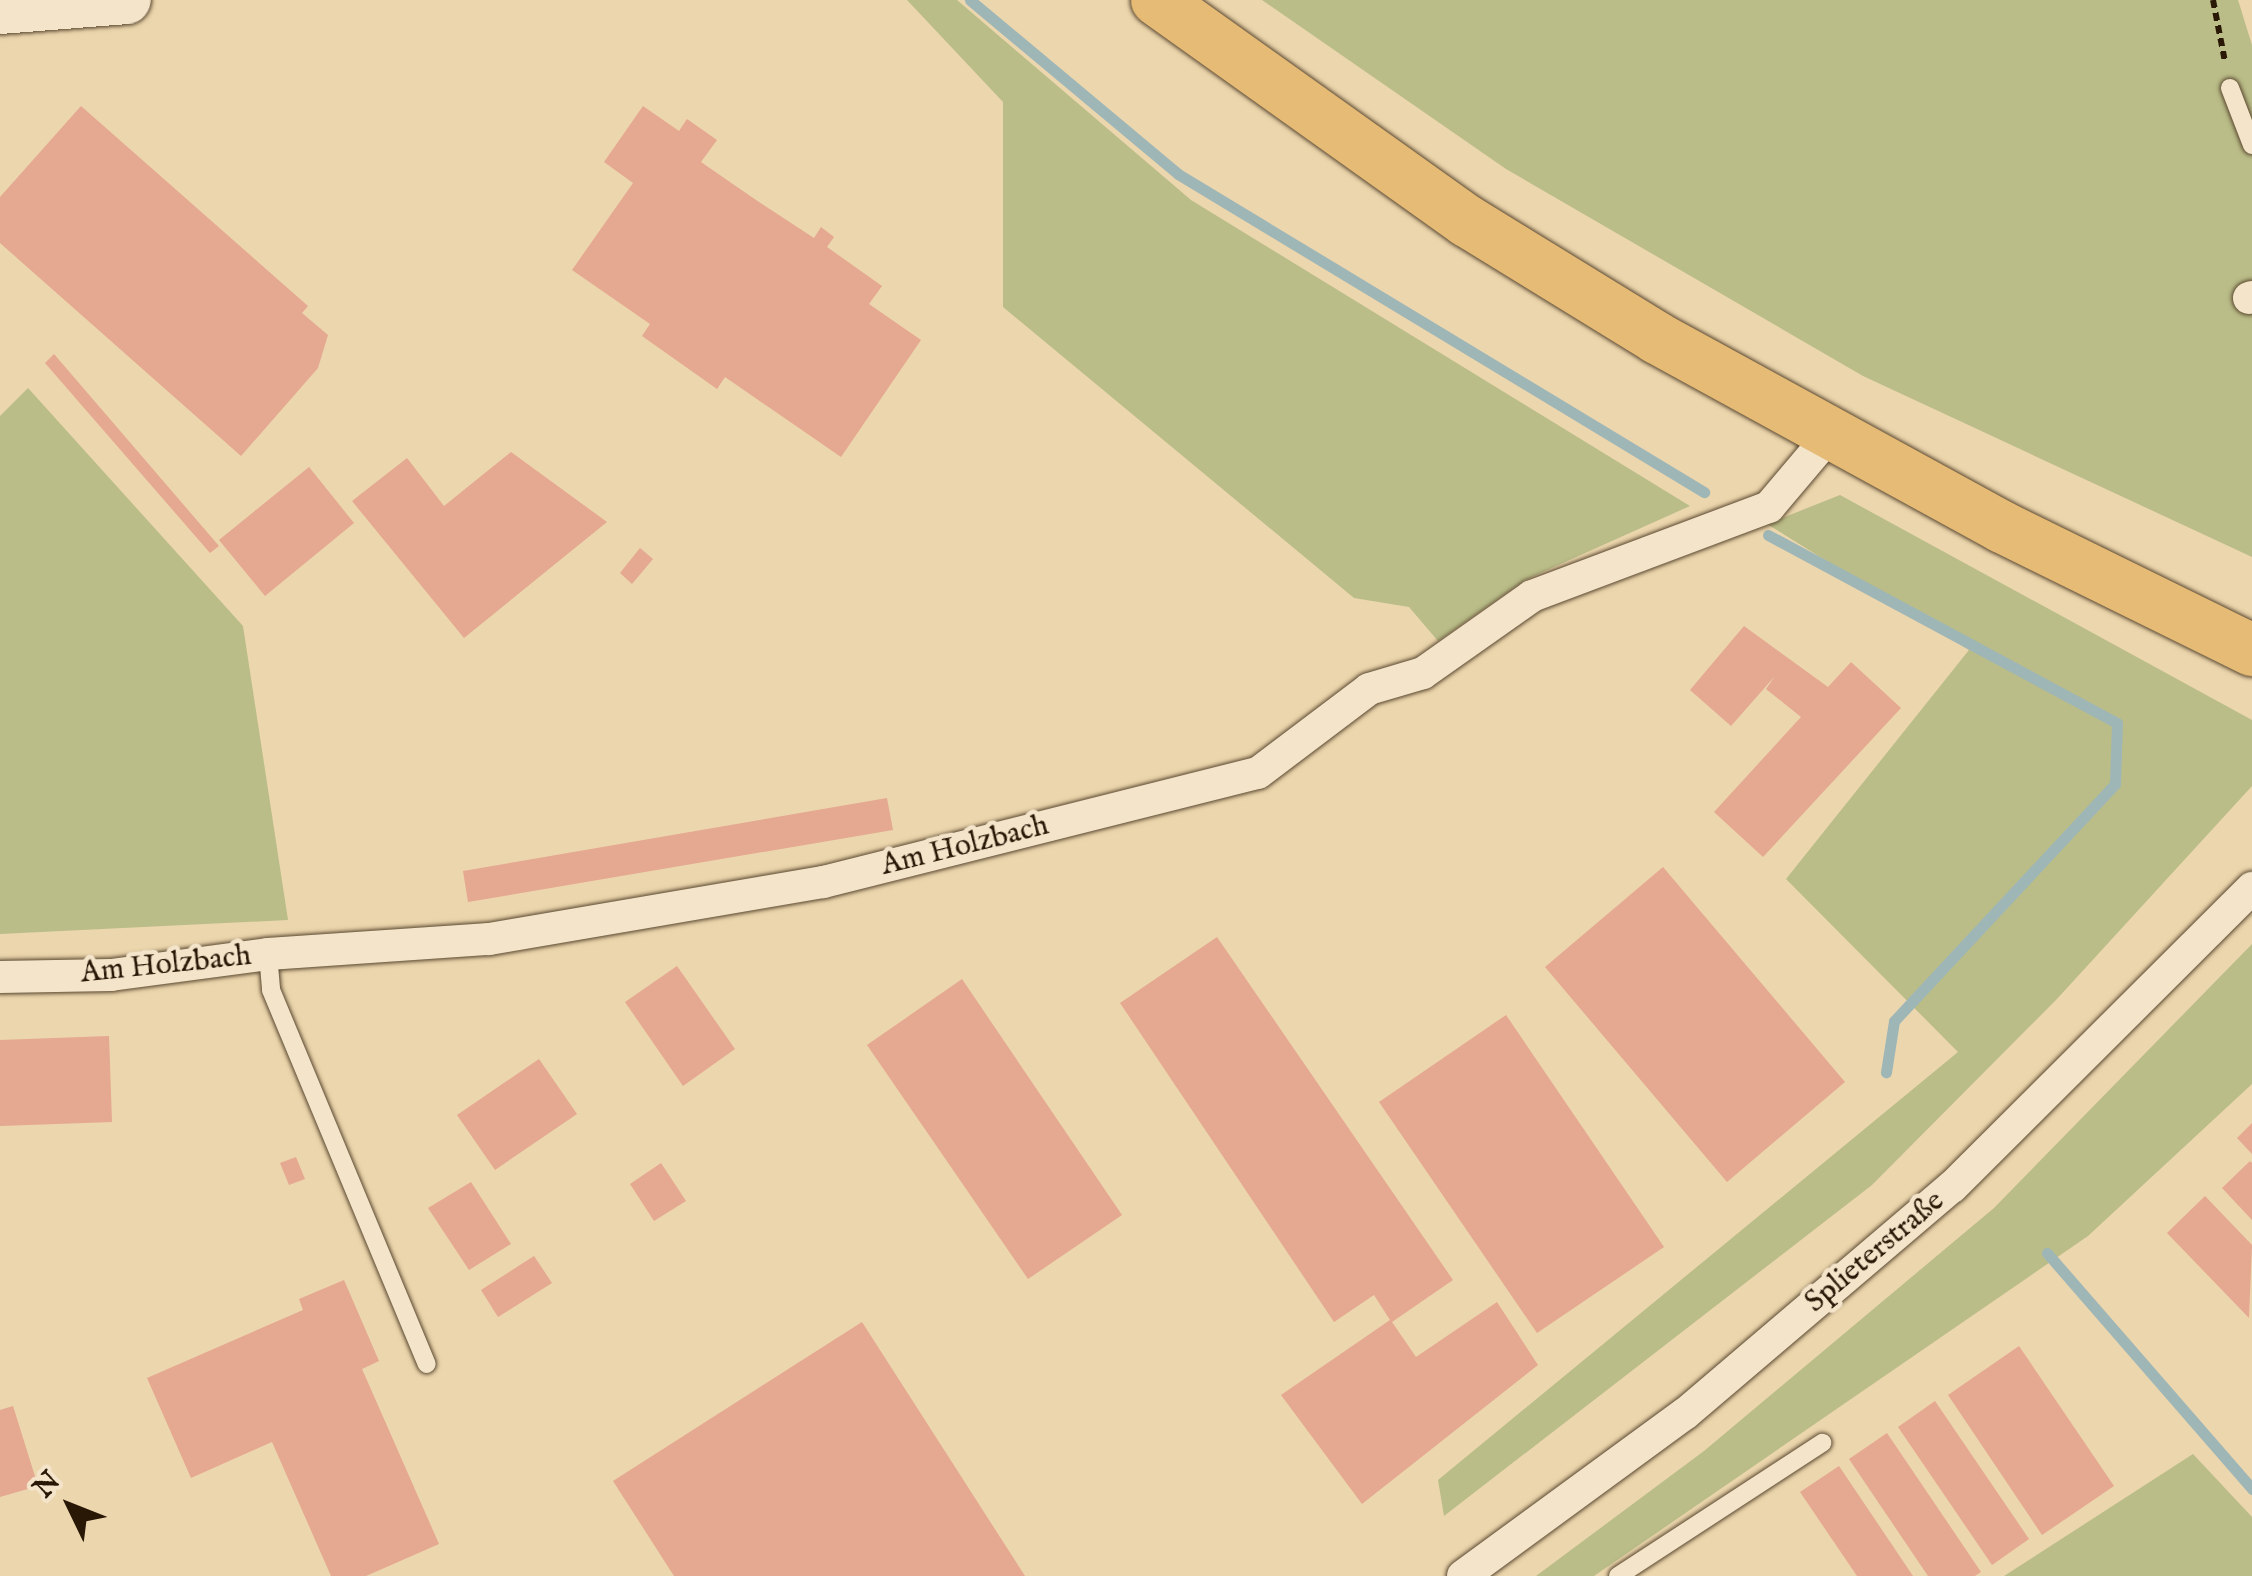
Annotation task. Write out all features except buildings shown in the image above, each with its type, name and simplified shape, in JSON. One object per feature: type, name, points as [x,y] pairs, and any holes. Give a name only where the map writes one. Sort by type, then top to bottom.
[{"type":"main road","points":[[1156,0],[1467,221],[1829,436],[2252,650]]},
{"type":"street","points":[[0,10],[127,0]]},
{"type":"street","name":"Am Holzbach","points":[[0,977],[111,975],[268,954],[490,939],[823,882],[1258,773],[1369,689],[1423,673],[1532,596],[1769,507],[1829,436]]},
{"type":"street","name":"Splieterstraße","points":[[1463,1576],[1686,1413],[1952,1187],[2252,888]]},
{"type":"lane","points":[[2230,88],[2252,145]]},
{"type":"lane","points":[[268,954],[271,990],[427,1364]]},
{"type":"lane","points":[[1618,1576],[1822,1443]]},
{"type":"path","points":[[2213,0],[2230,88]]},
{"type":"green space","points":[[907,0],[957,0],[1191,200],[1690,506],[1525,580],[1438,641],[1409,607],[1354,598],[1003,307],[1003,102]]},
{"type":"green space","points":[[1262,0],[2238,0],[2252,45],[2252,557],[1863,376],[1506,169]]},
{"type":"green space","points":[[28,388],[243,626],[288,920],[0,934],[0,416]]},
{"type":"green space","points":[[1840,495],[2252,720],[2252,786],[2056,1000],[1872,1185],[1444,1516],[1438,1480],[1958,1052],[1786,879],[1969,650],[1767,524]]},
{"type":"green space","points":[[2252,944],[2252,1084],[2088,1236],[1594,1576],[1536,1576],[1704,1451],[1994,1208]]},
{"type":"green space","points":[[2193,1454],[2252,1517],[2252,1576],[2004,1576]]},
{"type":"waterway","points":[[970,0],[1178,174],[1704,492]]},
{"type":"waterway","points":[[1768,535],[2117,723],[2115,784],[1894,1021],[1886,1072]]},
{"type":"waterway","points":[[2047,1253],[2252,1489]]}]
